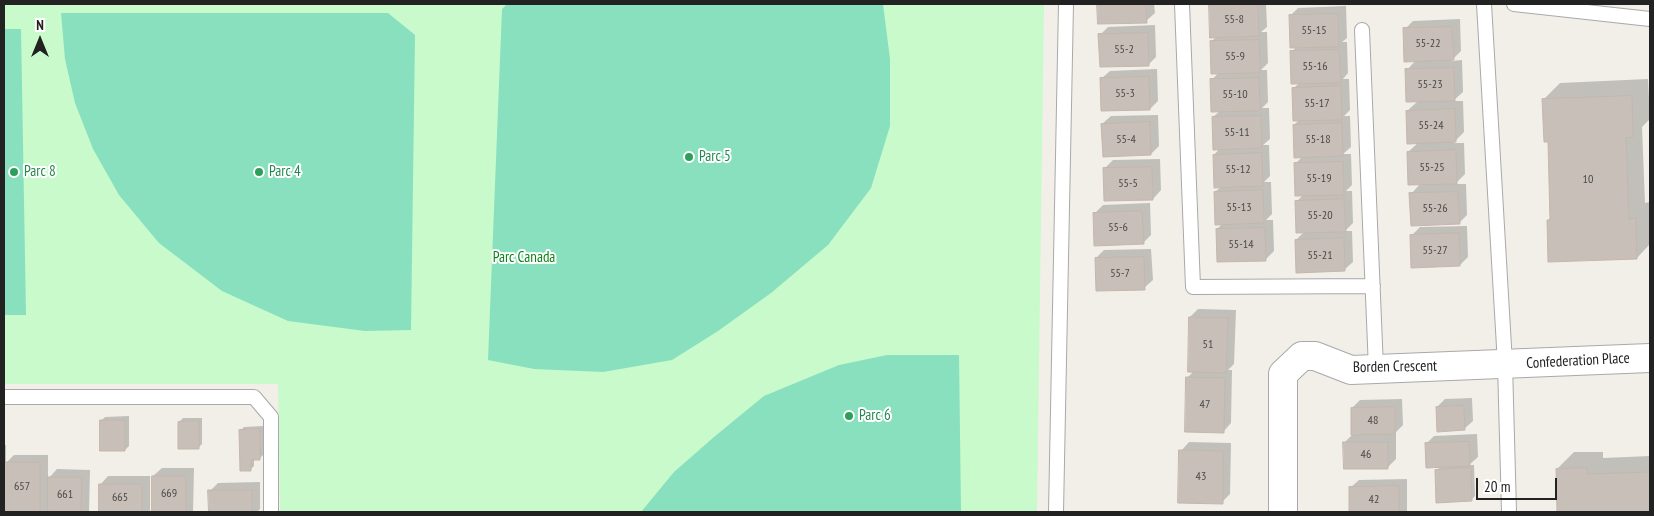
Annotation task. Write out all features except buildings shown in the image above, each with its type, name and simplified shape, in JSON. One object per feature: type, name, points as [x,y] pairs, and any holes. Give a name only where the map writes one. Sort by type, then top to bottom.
[{"type":"street","name":"Borden Crescent","points":[[1282,512],[1283,374],[1302,356],[1315,356],[1351,370],[1505,364]]},
{"type":"street","name":"Confederation Place","points":[[1505,364],[1650,358]]},
{"type":"lane","points":[[1056,512],[1066,4]]},
{"type":"lane","points":[[1182,4],[1193,287],[1373,286]]},
{"type":"lane","points":[[1484,4],[1505,364],[1509,512]]},
{"type":"lane","points":[[1514,4],[1650,19]]},
{"type":"lane","points":[[1362,30],[1376,369]]},
{"type":"lane","points":[[4,397],[254,397],[271,417],[272,512]]},
{"type":"green space","name":"Parc Canada","points":[[4,4],[1044,4],[1037,512],[280,512],[278,384],[4,384]]},
{"type":"green space","name":"Parc 5","points":[[507,4],[883,4],[890,59],[890,126],[871,188],[828,245],[771,293],[718,331],[672,360],[603,372],[534,369],[488,360],[502,9]]},
{"type":"green space","name":"Parc 4","points":[[61,13],[388,13],[415,35],[411,330],[365,331],[288,321],[222,291],[159,243],[119,195],[93,149],[75,103],[65,59]]},
{"type":"green space","name":"Parc 8","points":[[4,29],[21,29],[26,315],[4,315]]},
{"type":"green space","name":"Parc 6","points":[[887,355],[959,355],[961,512],[641,512],[674,472],[764,396],[839,365]]},
{"type":"place","name":"Parc 5","points":[[689,157]]},
{"type":"place","name":"Parc 8","points":[[14,172]]},
{"type":"place","name":"Parc 4","points":[[259,172]]},
{"type":"place","name":"Parc 6","points":[[849,416]]}]
